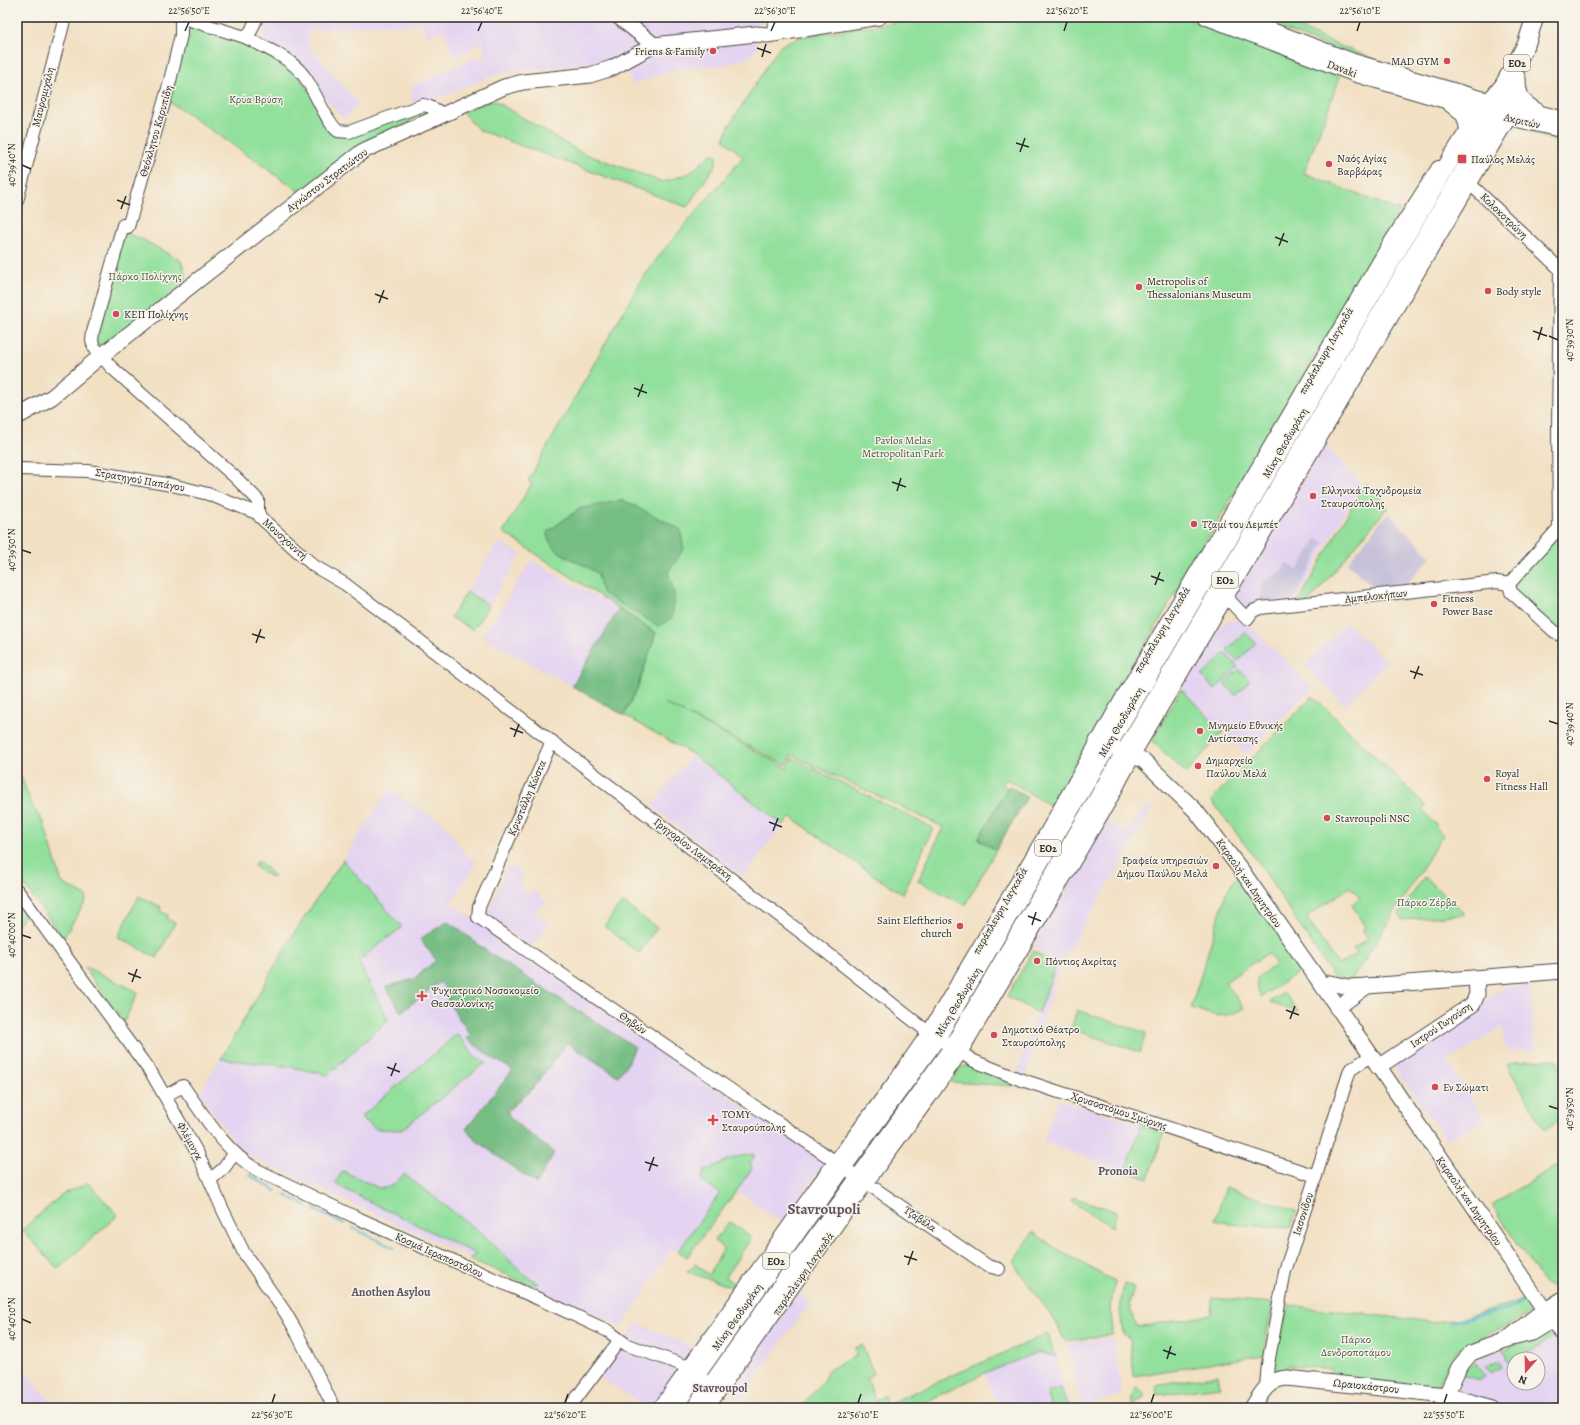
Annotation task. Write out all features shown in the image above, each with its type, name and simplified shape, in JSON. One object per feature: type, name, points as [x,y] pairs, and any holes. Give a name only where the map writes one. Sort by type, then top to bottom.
[{"type":"highway","name":"Μίκη Θεοδωράκη","points":[[673,1408],[692,1371],[933,1035],[1241,506],[1452,157],[1469,130],[1497,110],[1503,86],[1531,33],[1535,17]]},
{"type":"highway","name":"Μίκη Θεοδωράκη","points":[[696,1408],[716,1388],[957,1050],[1466,180],[1497,110],[1518,78],[1534,46],[1544,17]]},
{"type":"highway","points":[[1518,78],[1519,97],[1526,105],[1537,112]]},
{"type":"highway","points":[[1449,102],[1465,115],[1469,130]]},
{"type":"main road","points":[[619,17],[654,45]]},
{"type":"main road","points":[[785,24],[806,17]]},
{"type":"main road","points":[[785,24],[878,17]]},
{"type":"main road","name":"Davaki","points":[[1206,17],[1355,74],[1449,102],[1497,110]]},
{"type":"main road","name":"Davaki","points":[[1236,17],[1355,62],[1414,80],[1497,110]]},
{"type":"main road","name":"Αγνώστου Στρατιώτου","points":[[17,417],[52,397],[101,356],[363,151],[499,89],[514,84],[601,72],[654,45],[756,34],[767,35],[785,24]]},
{"type":"main road","name":"Ακριτών","points":[[1497,110],[1537,112],[1563,119]]},
{"type":"main road","name":"Ακριτών","points":[[1497,110],[1563,130]]},
{"type":"main road","name":"Καραολή και Δημητρίου","points":[[1105,739],[1132,750],[1147,753],[1171,774],[1201,805],[1330,982],[1341,1005]]},
{"type":"main road","name":"Καραολή και Δημητρίου","points":[[1132,750],[1195,810],[1242,871],[1341,1005],[1557,1312],[1563,1333]]},
{"type":"main road","points":[[1330,982],[1349,987],[1563,971]]},
{"type":"main road","points":[[1476,978],[1484,981],[1496,982],[1563,978]]},
{"type":"main road","name":"Ιατρού Γωγούση","points":[[1378,1059],[1473,1004],[1477,994],[1476,978]]},
{"type":"main road","points":[[1341,1005],[1367,986]]},
{"type":"main road","points":[[1445,1402],[1460,1364],[1471,1353],[1508,1339],[1557,1312]]},
{"type":"main road","name":"Ωραιοκάστρου","points":[[1266,1386],[1275,1380],[1287,1378],[1492,1408]]},
{"type":"main road","points":[[1252,1408],[1266,1386]]},
{"type":"street","name":"Μαυρομιχάλη","points":[[17,201],[65,17]]},
{"type":"street","points":[[180,17],[201,22],[245,37],[286,59],[304,75],[338,131],[348,132],[423,105],[438,111],[439,117]]},
{"type":"street","name":"Θεόκλητου Καρυπίδη","points":[[101,356],[92,344],[92,335],[125,226],[158,126],[181,35],[180,17]]},
{"type":"street","points":[[245,37],[251,31],[257,17]]},
{"type":"street","points":[[181,35],[201,22]]},
{"type":"street","points":[[1132,750],[1227,598],[1466,180],[1502,131],[1497,110]]},
{"type":"street","name":"παράπλευρη Λαγκαδά","points":[[1241,506],[1402,221],[1460,131],[1469,130]]},
{"type":"street","name":"Κολοκοτρώνη","points":[[1452,157],[1456,170],[1561,270]]},
{"type":"street","points":[[1561,270],[1558,426],[1561,528],[1509,584],[1511,592],[1554,632],[1563,636]]},
{"type":"street","name":"Μουσχουντή","points":[[101,356],[150,403],[235,477],[258,500],[259,514],[314,566],[345,584],[456,668]]},
{"type":"street","name":"Στρατηγού Παπάγου","points":[[17,469],[88,471],[172,485],[208,494],[259,514]]},
{"type":"street","name":"Αμπελοκήπων","points":[[1227,598],[1247,619],[1253,611],[1260,608],[1497,582],[1509,584]]},
{"type":"street","name":"Γρηγορίου Λαμπράκη","points":[[456,668],[933,1035]]},
{"type":"street","name":"Κρυστάλλη Κώστα","points":[[502,856],[552,741]]},
{"type":"street","name":"Θηβών","points":[[502,856],[479,908],[478,917],[839,1164]]},
{"type":"street","name":"Φλέμινγκ","points":[[17,890],[152,1074],[198,1154],[244,1253],[295,1329],[334,1408]]},
{"type":"street","name":"Χρυσοστόμου Σμύρνης","points":[[933,1035],[992,1069],[1019,1079],[1316,1176]]},
{"type":"street","name":"Ιασονίδου","points":[[1266,1386],[1268,1364],[1288,1263],[1350,1070],[1378,1059]]},
{"type":"street","name":"Κοσμά Ιεραποστόλου","points":[[168,1101],[183,1086],[209,1123],[234,1154],[244,1163],[279,1182],[608,1331],[633,1347],[692,1371],[716,1388]]},
{"type":"street","points":[[210,1180],[224,1168],[234,1154]]},
{"type":"street","name":"Τζαβέλα","points":[[839,1164],[988,1266],[999,1268]]},
{"type":"street","points":[[569,1408],[620,1340]]},
{"type":"street","points":[[659,1408],[692,1371]]},
{"type":"street","points":[[708,1408],[716,1388]]},
{"type":"shaded area","points":[[267,17],[663,17],[675,20],[676,17],[778,17],[752,26],[757,49],[748,57],[720,66],[682,67],[633,84],[620,55],[610,61],[497,74],[438,98],[412,104],[411,87],[478,56],[481,59],[484,58],[483,39],[479,40],[480,44],[470,47],[471,52],[470,50],[461,53],[462,54],[454,58],[443,29],[428,37],[419,21],[409,25],[373,24],[307,31],[309,47],[359,104],[344,119],[290,58],[260,41]]},
{"type":"shaded area","points":[[1324,444],[1361,484],[1295,602],[1243,613],[1232,600]]},
{"type":"shaded area","points":[[1388,513],[1431,557],[1403,588],[1374,588],[1347,563]]},
{"type":"shaded area","points":[[1317,538],[1324,542],[1293,600],[1260,601],[1262,583],[1281,571],[1286,563],[1298,570]]},
{"type":"shaded area","points":[[498,542],[521,554],[489,605],[467,592]]},
{"type":"shaded area","points":[[531,561],[619,609],[572,686],[483,637]]},
{"type":"shaded area","points":[[1244,620],[1313,687],[1246,754],[1181,689],[1216,630],[1228,621]]},
{"type":"shaded area","points":[[1346,623],[1387,661],[1345,705],[1304,666]]},
{"type":"shaded area","points":[[692,755],[783,825],[743,877],[652,806]]},
{"type":"shaded area","name":"Ψυχιατρικό Νοσοκομείο Θεσσαλονίκης","points":[[389,789],[445,824],[465,854],[469,855],[476,863],[451,903],[825,1163],[782,1223],[737,1191],[687,1257],[672,1248],[622,1327],[243,1153],[199,1094],[294,933]]},
{"type":"shaded area","points":[[1147,805],[1152,808],[1139,833],[1071,947],[1055,980],[1025,1079],[1016,1076],[1050,973],[1056,963],[1033,947],[1107,821],[1130,833]]},
{"type":"shaded area","points":[[508,866],[523,872],[519,882],[523,884],[521,889],[529,893],[531,890],[539,894],[539,897],[549,901],[534,911],[549,923],[533,945],[529,945],[487,916]]},
{"type":"shaded area","points":[[1529,984],[1535,1050],[1509,1052],[1504,1042],[1502,1026],[1447,1062],[1484,1120],[1446,1140],[1390,1061],[1488,999],[1504,987]]},
{"type":"shaded area","points":[[1058,1099],[1141,1125],[1125,1171],[1043,1142]]},
{"type":"shaded area","points":[[798,1293],[811,1302],[740,1399],[728,1391]]},
{"type":"shaded area","points":[[637,1322],[697,1350],[655,1408],[649,1408],[600,1378]]},
{"type":"shaded area","points":[[1554,1326],[1563,1335],[1563,1408],[1476,1408],[1459,1403],[1460,1384],[1463,1372],[1473,1363]]},
{"type":"shaded area","points":[[1113,1338],[1122,1395],[1082,1405],[1067,1344]]},
{"type":"shaded area","points":[[1039,1352],[1056,1357],[1070,1408],[998,1408],[985,1373]]},
{"type":"shaded area","points":[[17,1360],[39,1387],[56,1408],[17,1408]]},
{"type":"green space","name":"Pavlos Melas Metropolitan Park","points":[[930,17],[1182,17],[1340,77],[1304,173],[1400,211],[1138,657],[1053,807],[1006,779],[1002,785],[1008,788],[978,839],[996,850],[965,905],[918,881],[943,827],[791,755],[786,765],[664,703],[787,768],[792,758],[933,828],[903,894],[879,879],[791,817],[783,825],[692,754],[624,715],[637,689],[656,633],[503,532],[532,483],[528,481],[640,282],[662,252],[743,157],[724,140],[729,126],[779,47],[789,41],[805,36]]},
{"type":"green space","points":[[1251,17],[1275,17],[1340,46],[1396,67],[1354,57]]},
{"type":"green space","name":"Κρύα Βρύση","points":[[201,22],[286,59],[338,131],[415,106],[428,113],[358,147],[300,192],[190,115],[166,100],[181,35]]},
{"type":"green space","points":[[493,100],[580,152],[663,182],[690,173],[713,153],[717,156],[716,164],[687,207],[479,130],[462,112]]},
{"type":"green space","points":[[1538,130],[1563,137],[1563,144],[1531,132]]},
{"type":"green space","name":"Πάρκο Πολίχνης","points":[[124,233],[142,239],[181,261],[187,282],[100,349],[95,338]]},
{"type":"green space","points":[[1365,483],[1388,507],[1308,603],[1297,604]]},
{"type":"green space","points":[[623,500],[680,529],[684,549],[668,572],[674,596],[673,612],[671,619],[658,626],[602,593],[598,574],[558,551],[548,538],[547,532],[579,509]]},
{"type":"green space","points":[[1563,527],[1563,637],[1511,592],[1517,574]]},
{"type":"green space","points":[[467,592],[489,605],[473,630],[451,617]]},
{"type":"green space","points":[[619,609],[656,633],[637,689],[624,715],[572,686]]},
{"type":"green space","points":[[1245,632],[1256,643],[1238,661],[1227,650]]},
{"type":"green space","points":[[1225,653],[1238,667],[1215,690],[1202,676]]},
{"type":"green space","points":[[1239,669],[1250,680],[1236,695],[1224,684]]},
{"type":"green space","points":[[1181,689],[1223,732],[1186,773],[1153,742],[1153,739]]},
{"type":"green space","name":"Stavroupoli NSC","points":[[1313,696],[1425,805],[1423,811],[1437,825],[1435,827],[1443,835],[1351,981],[1334,978],[1259,863],[1211,800]],"holes":[[[1350,887],[1360,897],[1352,905],[1366,927],[1362,930],[1368,938],[1353,949],[1356,954],[1338,965],[1306,917]]]},
{"type":"green space","points":[[17,767],[33,807],[44,824],[62,883],[86,896],[86,901],[63,938],[17,875]]},
{"type":"green space","points":[[1009,786],[1027,797],[996,850],[978,839]]},
{"type":"green space","points":[[258,860],[274,876],[272,878],[254,866]]},
{"type":"green space","points":[[343,860],[402,927],[358,961],[388,1020],[328,1075],[292,1067],[221,1059],[294,933]]},
{"type":"green space","points":[[1240,875],[1303,969],[1261,997],[1258,991],[1257,978],[1276,964],[1268,953],[1225,982],[1244,1008],[1223,1016],[1212,1015],[1191,1008],[1226,893],[1233,881]]},
{"type":"green space","name":"Πάρκο Ζέρβα","points":[[1424,877],[1465,914],[1402,920],[1399,914]]},
{"type":"green space","points":[[139,896],[161,907],[160,911],[168,915],[167,919],[175,923],[157,958],[118,937]]},
{"type":"green space","points":[[17,901],[26,916],[17,925]]},
{"type":"green space","points":[[622,902],[657,928],[639,953],[604,926]]},
{"type":"green space","points":[[448,921],[492,955],[635,1047],[628,1063],[618,1076],[567,1043],[532,1089],[507,1111],[511,1119],[554,1153],[536,1184],[477,1141],[466,1129],[513,1070],[491,1057],[466,1038],[470,1034],[448,1002],[445,988],[440,982],[401,1012],[386,987],[414,979],[436,960],[420,939]]},
{"type":"green space","points":[[1033,951],[1056,965],[1038,1013],[1007,996]]},
{"type":"green space","points":[[86,967],[138,992],[124,1022],[85,969]]},
{"type":"green space","points":[[1284,993],[1298,1012],[1271,1003],[1271,1001]]},
{"type":"green space","points":[[1077,1010],[1146,1033],[1140,1052],[1071,1029]]},
{"type":"green space","points":[[457,1034],[476,1057],[486,1062],[401,1130],[376,1129],[361,1117]]},
{"type":"green space","points":[[1557,1059],[1560,1069],[1563,1072],[1563,1117],[1544,1130],[1507,1065],[1513,1062]]},
{"type":"green space","points":[[968,1065],[1014,1083],[1014,1086],[950,1082],[960,1068]]},
{"type":"green space","points":[[1141,1125],[1164,1133],[1148,1179],[1125,1171]]},
{"type":"green space","points":[[754,1154],[754,1158],[750,1163],[752,1168],[687,1257],[679,1252],[720,1193],[703,1183],[702,1179],[704,1171],[735,1157]]},
{"type":"green space","points":[[1563,1162],[1563,1288],[1558,1291],[1545,1284],[1491,1205]]},
{"type":"green space","points":[[343,1171],[379,1188],[387,1188],[404,1174],[481,1233],[523,1273],[539,1284],[531,1285],[469,1259],[476,1254],[348,1191],[335,1183]]},
{"type":"green space","points":[[88,1183],[118,1215],[58,1269],[22,1230],[63,1194]]},
{"type":"green space","points":[[1226,1187],[1296,1211],[1290,1228],[1231,1224],[1215,1220]]},
{"type":"green space","points":[[1073,1197],[1117,1212],[1112,1227],[1071,1201]]},
{"type":"green space","points":[[729,1222],[752,1237],[725,1277],[734,1284],[732,1287],[687,1272],[695,1264],[709,1275],[724,1248],[714,1241]]},
{"type":"green space","points":[[1033,1232],[1054,1247],[1115,1282],[1110,1308],[1113,1331],[1112,1335],[1065,1341],[1056,1322],[1016,1267],[1014,1261]]},
{"type":"green space","points":[[1124,1283],[1134,1287],[1129,1305],[1137,1327],[1211,1315],[1212,1298],[1273,1303],[1263,1355],[1134,1376],[1130,1338],[1123,1334],[1120,1310]]},
{"type":"green space","name":"Πάρκο Δενδροποτάμου","points":[[1532,1297],[1535,1307],[1533,1312],[1456,1352],[1448,1363],[1438,1386],[1431,1387],[1328,1376],[1331,1369],[1287,1365],[1286,1370],[1273,1369],[1277,1345],[1281,1340],[1288,1305],[1433,1322],[1461,1319]]},
{"type":"green space","points":[[1552,1327],[1556,1335],[1530,1351],[1506,1351],[1506,1356],[1503,1350]]},
{"type":"green space","points":[[1047,1334],[1056,1357],[1039,1352],[985,1373],[913,1408],[800,1408],[823,1381],[828,1370],[856,1356],[855,1348],[862,1345],[874,1374],[867,1378],[875,1400],[884,1396],[887,1404]]},
{"type":"green space","points":[[1499,1360],[1502,1366],[1490,1373],[1486,1367]]},
{"type":"green space","points":[[1476,1362],[1485,1377],[1480,1380],[1463,1375],[1468,1367]]},
{"type":"green space","points":[[1218,1375],[1220,1387],[1157,1395],[1156,1385]]},
{"type":"green space","points":[[1061,1388],[1068,1408],[1052,1408],[1047,1392]]},
{"type":"green space","points":[[1135,1389],[1139,1389],[1145,1396],[1132,1406],[1132,1395]]},
{"type":"waterway","points":[[250,1175],[276,1191]]},
{"type":"waterway","points":[[285,1195],[307,1206]]},
{"type":"waterway","points":[[315,1210],[345,1224]]},
{"type":"waterway","points":[[353,1228],[394,1248]]},
{"type":"waterway","points":[[1450,1322],[1510,1308],[1523,1301]]},
{"type":"place","name":"Friens & Family","points":[[713,51]]},
{"type":"place","name":"MAD GYM","points":[[1447,61]]},
{"type":"place","name":"Παύλος Μελάς","points":[[1462,159]]},
{"type":"place","name":"Ναός Αγίας Βαρβάρας","points":[[1329,164]]},
{"type":"place","name":"Metropolis of Thessalonians Museum","points":[[1139,287]]},
{"type":"place","name":"Body style","points":[[1488,291]]},
{"type":"place","name":"ΚΕΠ Πολίχνης","points":[[116,314]]},
{"type":"place","name":"Ελληνικά Ταχυδρομεία Σταυρούπολης","points":[[1313,496]]},
{"type":"place","name":"Τζαμί του Λεμπέτ","points":[[1194,524]]},
{"type":"place","name":"Fitness Power Base","points":[[1434,604]]},
{"type":"place","name":"Μνημείο Εθνικής Αντίστασης","points":[[1200,731]]},
{"type":"place","name":"Δημαρχείο Παύλου Μελά","points":[[1198,766]]},
{"type":"place","name":"Royal Fitness Hall","points":[[1487,779]]},
{"type":"place","name":"Stavroupoli NSC","points":[[1327,818]]},
{"type":"place","name":"Γραφεία υπηρεσιών Δήμου Παύλου Μελά","points":[[1216,866]]},
{"type":"place","name":"Saint Eleftherios church","points":[[960,926]]},
{"type":"place","name":"Πόντιος Ακρίτας","points":[[1037,961]]},
{"type":"place","name":"Ψυχιατρικό Νοσοκομείο Θεσσαλονίκης","points":[[422,996]]},
{"type":"place","name":"Δημοτικό Θέατρο Σταυρούπολης","points":[[994,1035]]},
{"type":"place","name":"Εν Σώματι","points":[[1435,1087]]},
{"type":"place","name":"ΤΟΜΥ Σταυρούπολης","points":[[713,1120]]},
{"type":"district","name":"Pronoia","points":[[1118,1171]]},
{"type":"district","name":"Stavroupoli","points":[[824,1209]]},
{"type":"district","name":"Anothen Asylou","points":[[391,1292]]},
{"type":"district","name":"Stavroupol","points":[[720,1388]]}]
